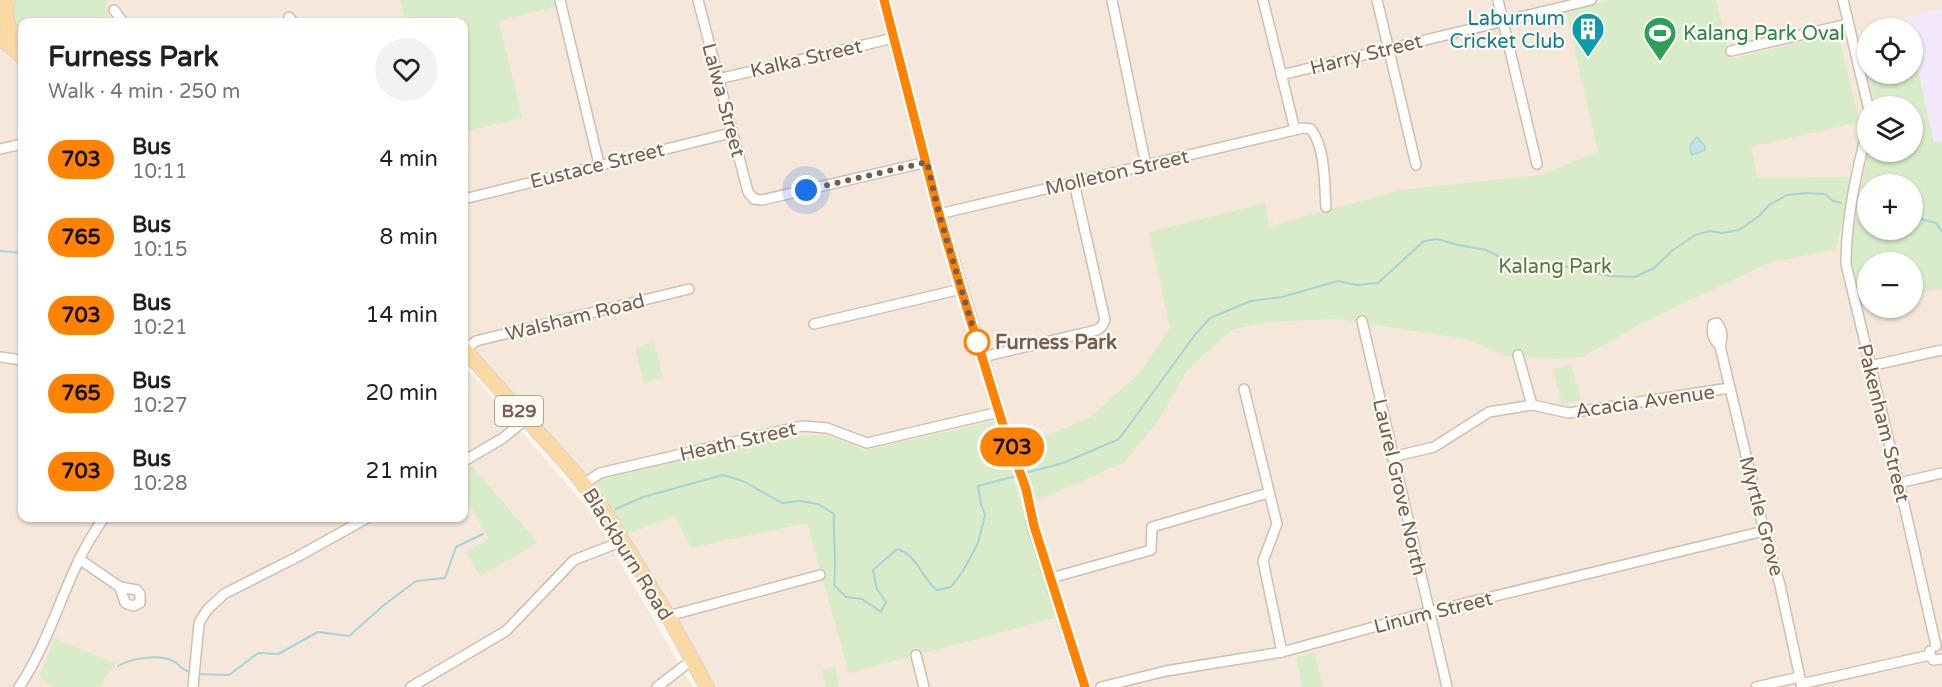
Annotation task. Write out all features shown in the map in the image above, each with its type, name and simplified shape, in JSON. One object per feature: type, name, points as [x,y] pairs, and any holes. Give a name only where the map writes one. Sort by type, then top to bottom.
[{"type":"main road","points":[[8,0],[3,28],[18,51]]},
{"type":"main road","points":[[3,28],[18,37]]},
{"type":"main road","name":"Blackburn Road","points":[[468,354],[584,484],[605,512],[668,616],[707,687]]},
{"type":"street","points":[[560,0],[599,164]]},
{"type":"street","name":"Lalwa Street","points":[[698,0],[731,133],[748,192],[754,199],[762,200],[927,162]]},
{"type":"street","points":[[884,0],[939,214],[1085,687]]},
{"type":"street","points":[[1112,0],[1146,166]]},
{"type":"street","points":[[1263,0],[1295,130],[1311,129],[1316,136],[1323,164],[1326,207]]},
{"type":"street","points":[[1377,0],[1416,165]]},
{"type":"street","points":[[1498,0],[1537,164]]},
{"type":"street","name":"Harry Street","points":[[1281,75],[1591,0]]},
{"type":"street","points":[[1843,0],[1866,96]]},
{"type":"street","points":[[114,10],[120,18]]},
{"type":"street","points":[[1731,51],[1848,24]]},
{"type":"street","name":"Kalka Street","points":[[718,79],[894,38]]},
{"type":"street","name":"Molleton Street","points":[[939,214],[1295,130]]},
{"type":"street","name":"Eustace Street","points":[[468,198],[731,133]]},
{"type":"street","points":[[0,149],[18,145]]},
{"type":"street","name":"Pakenham Street","points":[[1861,162],[1846,238],[1846,264],[1939,646]]},
{"type":"street","points":[[982,357],[1097,330],[1102,326],[1104,321],[1074,183]]},
{"type":"street","name":"Walsham Road","points":[[468,347],[476,341],[689,289]]},
{"type":"street","points":[[814,324],[961,289]]},
{"type":"street","name":"Laurel Grove North","points":[[1362,321],[1447,687]]},
{"type":"street","name":"Myrtle Grove","points":[[1720,346],[1764,531],[1780,585],[1801,682]]},
{"type":"street","points":[[1870,366],[1942,350]]},
{"type":"street","points":[[1518,355],[1532,405]]},
{"type":"street","points":[[0,357],[18,359]]},
{"type":"street","name":"Acacia Avenue","points":[[1392,457],[1434,447],[1489,412],[1532,405],[1569,413],[1729,388]]},
{"type":"street","points":[[1244,389],[1276,524],[1263,561],[1282,652]]},
{"type":"street","name":"Heath Street","points":[[584,484],[600,473],[802,426],[827,428],[867,443],[999,412]]},
{"type":"street","points":[[468,459],[503,438],[526,419]]},
{"type":"street","points":[[1899,483],[1942,473]]},
{"type":"street","points":[[1052,578],[1151,550],[1152,527],[1269,493]]},
{"type":"street","points":[[19,687],[37,657],[86,544],[101,522]]},
{"type":"street","points":[[193,685],[199,623],[207,609],[224,594],[360,522]]},
{"type":"street","name":"Linum Street","points":[[1101,687],[1166,671],[1282,652],[1429,612],[1764,531]]},
{"type":"street","points":[[411,687],[506,631],[574,560],[623,541]]},
{"type":"street","points":[[79,559],[120,587]]},
{"type":"street","points":[[668,616],[820,575]]},
{"type":"street","points":[[1939,646],[1930,650],[1930,655],[1934,660],[1941,660],[1942,671]]},
{"type":"street","points":[[916,655],[924,687]]},
{"type":"street","points":[[1756,687],[1801,682],[1930,655]]},
{"type":"street","points":[[657,687],[692,660]]},
{"type":"shaded area","points":[[16,0],[1942,0],[1942,687],[705,687],[595,492],[468,353],[468,18],[18,18],[9,8]]},
{"type":"shaded area","points":[[1942,9],[1942,141],[1934,143],[1921,84],[1923,84],[1923,18],[1905,17]]},
{"type":"shaded area","points":[[0,50],[18,66],[18,522],[468,522],[468,370],[590,511],[693,687],[0,687]]},
{"type":"green space","points":[[17,0],[109,0],[107,11],[111,18],[18,18],[18,30],[15,27],[10,6]]},
{"type":"green space","points":[[400,0],[555,0],[557,6],[499,21],[522,118],[468,131],[468,18],[405,18]]},
{"type":"green space","name":"Kalang Park","points":[[1610,0],[1716,0],[1730,59],[1838,33],[1857,110],[1857,123],[1751,147],[1758,178],[1852,177],[1836,249],[1769,263],[1640,324],[1583,357],[1556,359],[1505,356],[1466,339],[1337,319],[1267,322],[1231,330],[1187,371],[1157,422],[1125,462],[1037,501],[1018,447],[1089,418],[1140,373],[1170,328],[1149,232],[1265,203],[1270,226],[1401,190],[1539,175],[1598,152],[1566,11]]},
{"type":"green space","points":[[1870,84],[1921,84],[1934,143],[1942,141],[1942,288],[1923,292],[1923,252],[1857,252],[1857,285],[1850,249],[1857,211],[1857,240],[1923,240],[1923,174],[1864,174],[1866,162],[1923,162],[1923,96],[1873,96]]},
{"type":"green space","points":[[654,342],[663,378],[644,383],[635,347]]},
{"type":"green space","points":[[1571,364],[1581,400],[1562,405],[1553,369]]},
{"type":"green space","points":[[996,421],[1055,618],[849,673],[807,523],[691,548],[675,516],[625,535],[596,486],[599,478],[776,437],[827,435],[865,450]]},
{"type":"green space","points":[[472,466],[538,543],[480,576],[466,552],[489,539],[468,502],[468,468]]},
{"type":"green space","points":[[55,638],[116,664],[99,687],[54,687],[39,676]]},
{"type":"green space","points":[[1315,653],[1323,687],[1303,687],[1296,658]]},
{"type":"green space","points":[[835,667],[839,687],[826,687],[822,670]]},
{"type":"water","points":[[1697,137],[1705,146],[1705,150],[1692,155],[1691,145]]},
{"type":"waterway","points":[[1025,473],[1063,463],[1119,439],[1194,336],[1210,318],[1251,301],[1282,297],[1338,281],[1356,285],[1378,283],[1424,241],[1437,239],[1486,250],[1527,271],[1563,266],[1609,276],[1635,277],[1654,268],[1673,250],[1695,235],[1710,231],[1722,233],[1739,230],[1759,216],[1769,205],[1787,195],[1825,194],[1833,201],[1841,203]]},
{"type":"waterway","points":[[1923,220],[1936,223],[1942,232]]},
{"type":"waterway","points":[[0,251],[18,253]]},
{"type":"waterway","points":[[616,509],[643,497],[723,475],[743,481],[782,503],[799,501],[818,504],[834,514],[834,585],[846,597],[862,599],[881,612],[886,602],[877,589],[873,570],[897,549],[915,561],[937,590],[951,587],[963,571],[978,543],[985,515],[978,486],[1016,476]]},
{"type":"waterway","points":[[198,674],[229,675],[258,653],[278,654],[318,632],[349,636],[416,581],[445,578],[456,547],[483,534]]},
{"type":"waterway","points":[[118,666],[137,659],[152,657],[173,661],[193,673]]},
{"type":"bus line","name":"703","points":[[884,0],[939,214],[1003,425],[1026,489],[1034,526],[1085,687]]},
{"type":"place","name":"Laburnum Cricket Club","points":[[1588,58]]},
{"type":"place","name":"Kalang Park Oval","points":[[1660,62]]},
{"type":"place","name":"Furness Park","points":[[977,342]]},
{"type":"route","points":[[806,190],[927,162],[939,214],[977,342]]}]
